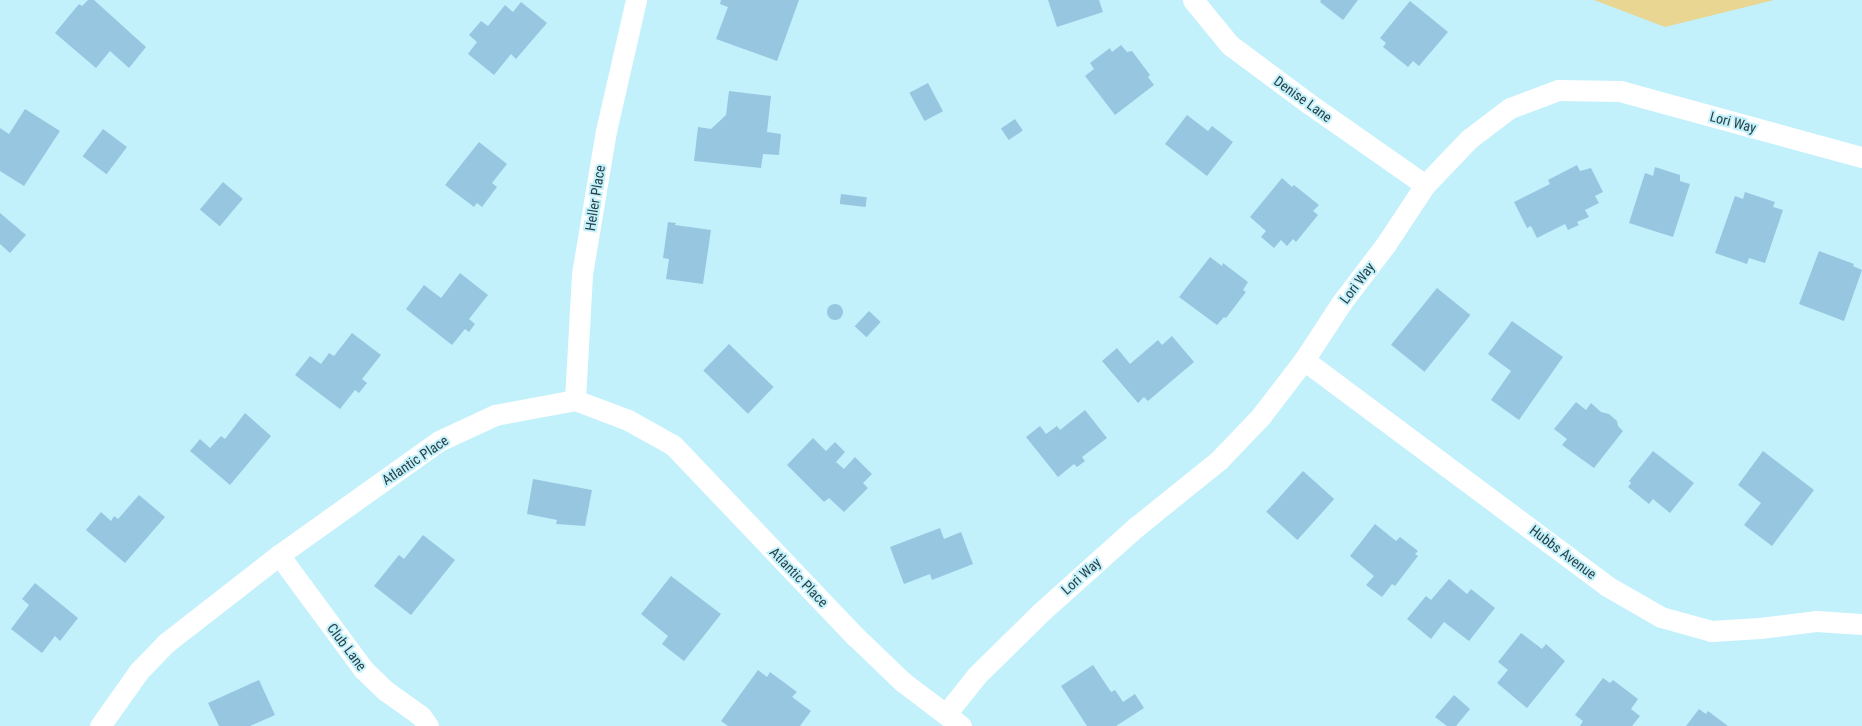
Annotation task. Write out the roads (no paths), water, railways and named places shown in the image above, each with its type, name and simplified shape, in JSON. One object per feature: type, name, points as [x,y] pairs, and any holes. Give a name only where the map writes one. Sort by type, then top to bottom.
[{"type":"street","name":"Heller Place","points":[[575,400],[582,274],[606,131],[636,0]]},
{"type":"street","name":"Denise Lane","points":[[1193,0],[1230,45],[1308,103],[1425,185]]},
{"type":"street","name":"Lori Way","points":[[953,720],[977,675],[1040,614],[1136,527],[1219,460],[1261,416],[1304,360],[1342,302],[1386,244],[1425,185],[1469,139],[1510,108],[1558,90],[1620,92],[1862,157]]},
{"type":"street","name":"Hubbs Avenue","points":[[1304,360],[1607,586],[1660,617],[1711,631],[1760,628],[1816,621],[1862,624]]},
{"type":"street","name":"Atlantic Place","points":[[100,726],[139,671],[166,644],[279,555],[439,441],[494,415],[575,400],[628,420],[673,446],[856,637],[903,682],[953,720]]},
{"type":"street","name":"Club Lane","points":[[279,555],[363,668],[386,691],[421,716],[428,726]]}]
